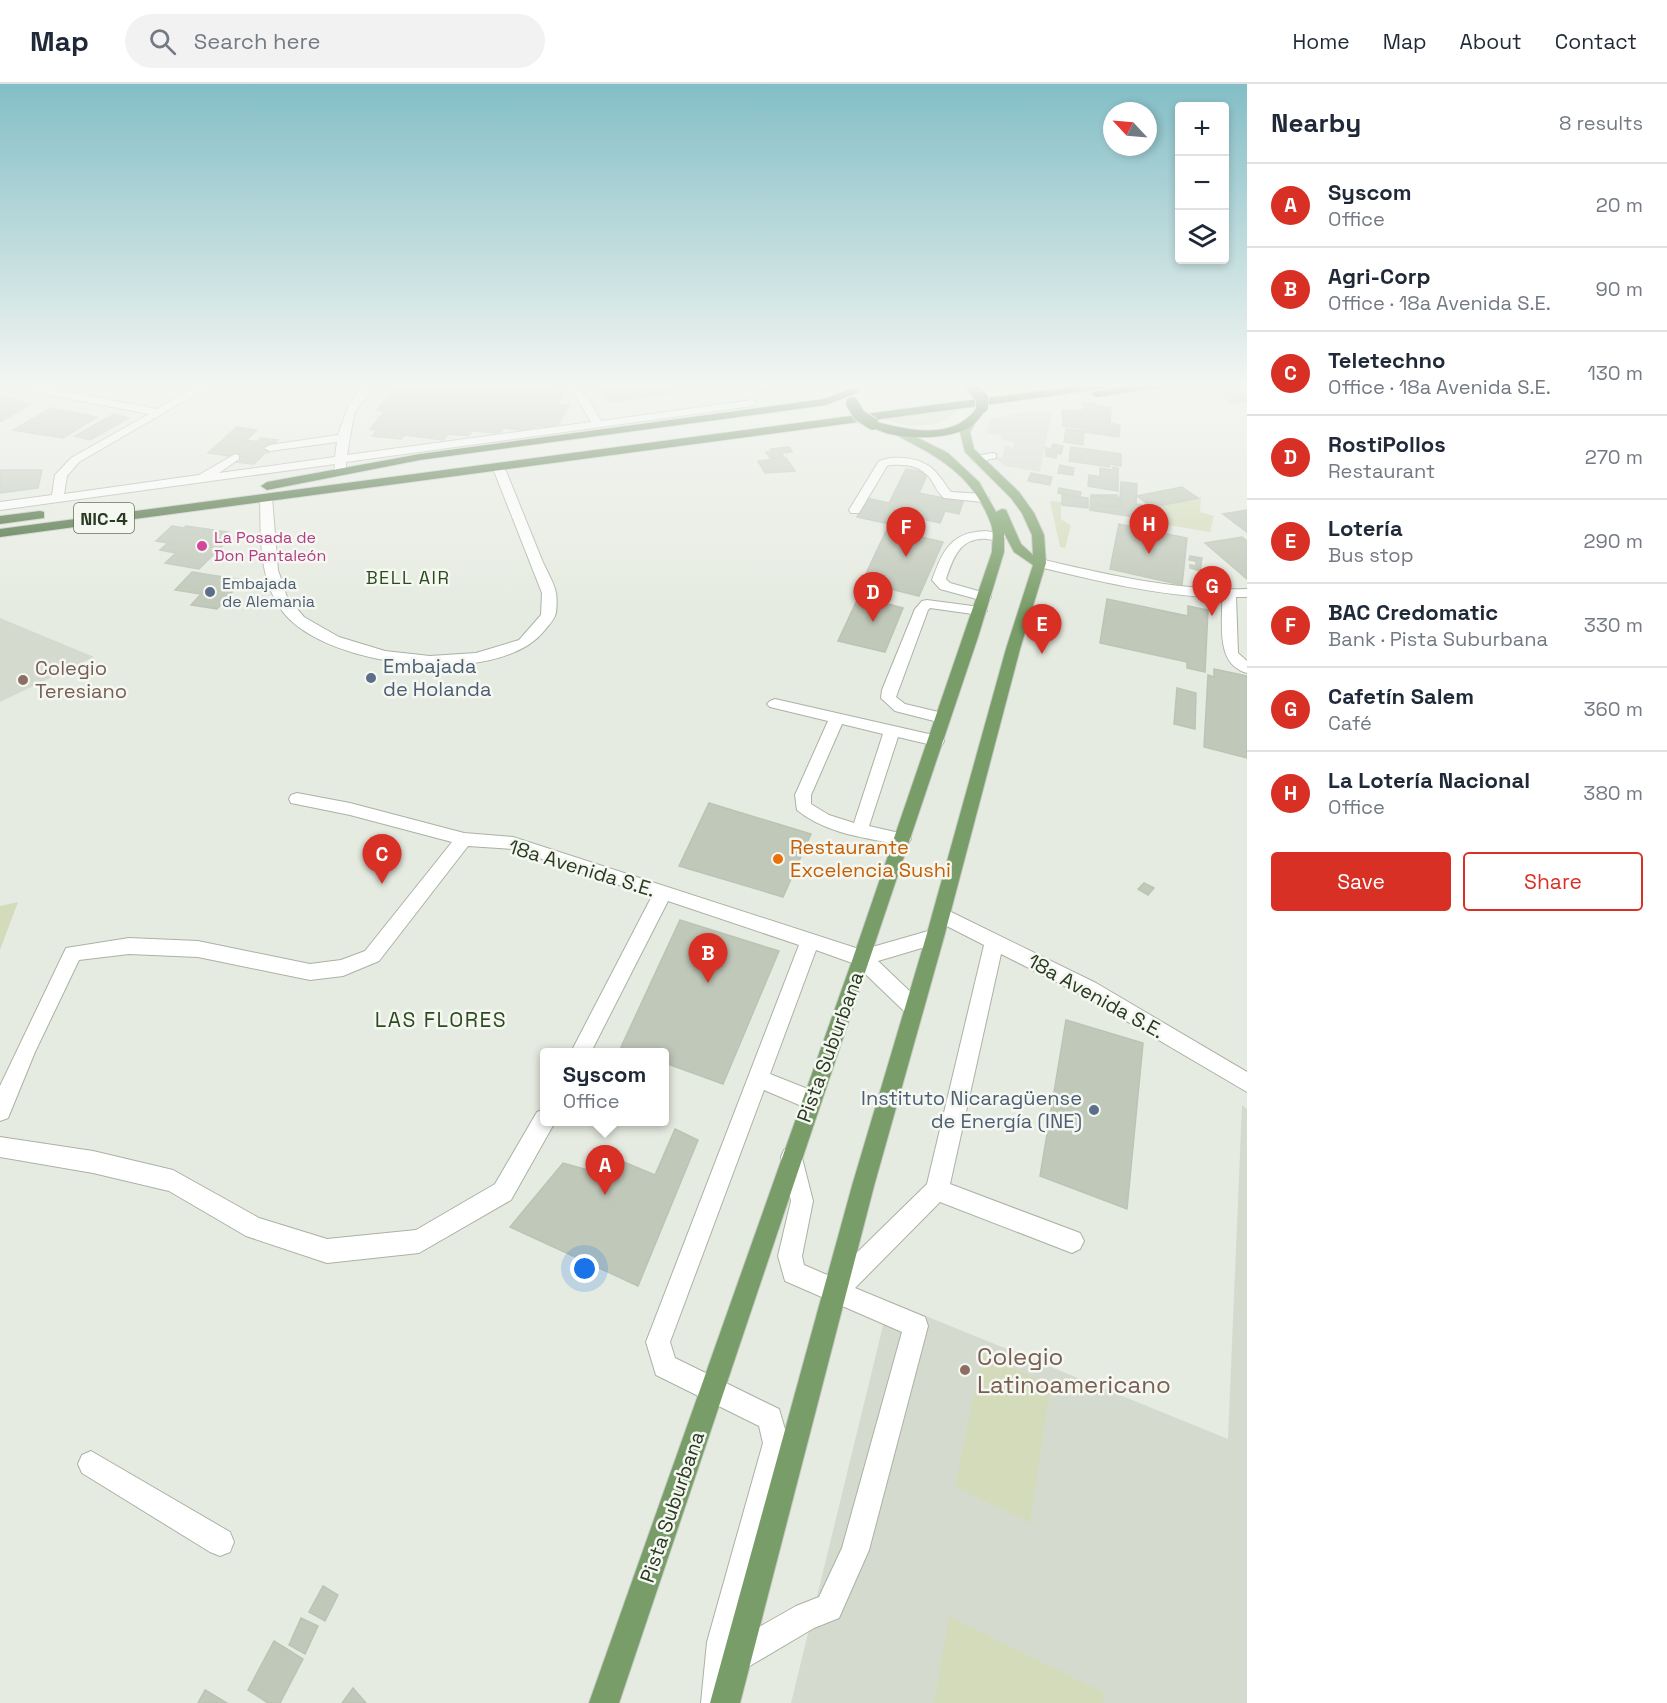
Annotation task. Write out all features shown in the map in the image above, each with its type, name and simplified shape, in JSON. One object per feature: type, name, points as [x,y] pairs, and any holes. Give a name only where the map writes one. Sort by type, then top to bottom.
[{"type":"highway","points":[[267,492],[340,466],[388,461]]},
{"type":"highway","name":"NIC-4","points":[[1,531],[267,492],[509,461]]},
{"type":"highway","name":"NIC-4","points":[[1,531],[160,499],[359,486],[538,461]]},
{"type":"highway","points":[[359,486],[443,480],[586,461]]},
{"type":"main road","points":[[950,461],[1004,516],[1017,550],[1024,557],[1040,563]]},
{"type":"main road","points":[[725,1703],[835,1291],[1013,649],[1040,563],[1038,535],[1028,513],[1015,495],[979,461]]},
{"type":"main road","points":[[979,491],[998,526],[999,537]]},
{"type":"main road","name":"Pista Suburbana","points":[[604,1703],[936,741],[982,604],[998,552],[999,537]]},
{"type":"street","points":[[57,499],[61,475],[74,461]]},
{"type":"street","points":[[201,480],[230,461]]},
{"type":"street","points":[[275,461],[296,466]]},
{"type":"street","points":[[340,461],[340,466]]},
{"type":"street","points":[[0,506],[296,466],[340,466],[374,461]]},
{"type":"street","points":[[855,510],[883,464],[893,461],[924,467],[948,495],[979,491]]},
{"type":"street","points":[[267,492],[269,561],[275,586],[288,609],[318,634],[370,654],[411,661],[456,660],[522,645],[549,616],[549,593],[500,471]]},
{"type":"street","points":[[160,499],[162,485]]},
{"type":"street","points":[[982,604],[945,586],[939,580],[960,540],[969,535],[983,534],[999,537]]},
{"type":"street","points":[[1040,563],[1173,589],[1229,595],[1247,593]]},
{"type":"street","points":[[1229,595],[1231,653],[1235,660],[1247,668]]},
{"type":"street","points":[[942,718],[900,708],[888,698],[889,690],[922,609],[927,604],[982,604]]},
{"type":"street","points":[[775,704],[936,741]]},
{"type":"street","points":[[837,718],[803,795],[803,806],[810,813],[825,820],[902,840]]},
{"type":"street","points":[[860,829],[892,731]]},
{"type":"street","name":"18a Avenida S.E.","points":[[297,799],[350,809],[464,839],[513,843],[862,958],[914,1008]]},
{"type":"street","points":[[0,1111],[25,1051],[73,953],[129,946],[198,949],[310,972],[343,968],[372,956],[464,839]]},
{"type":"street","points":[[584,1048],[663,892]]},
{"type":"street","points":[[862,958],[938,926]]},
{"type":"street","name":"18a Avenida S.E.","points":[[938,926],[994,941],[1094,983],[1247,1083]]},
{"type":"street","points":[[716,1703],[722,1642],[776,1443],[770,1418],[665,1366],[658,1342],[810,941]]},
{"type":"street","points":[[835,1291],[937,1190],[994,941]]},
{"type":"street","points":[[758,1078],[811,1100]]},
{"type":"street","points":[[0,1147],[93,1162],[173,1181],[254,1228],[327,1251],[419,1241],[503,1192],[541,1126]]},
{"type":"street","points":[[737,1656],[806,1616],[829,1608],[855,1550],[916,1326],[793,1273],[790,1256],[802,1202],[792,1157]]},
{"type":"street","points":[[937,1190],[1072,1241]]},
{"type":"street","points":[[91,1464],[220,1542]]},
{"type":"shaded area","points":[[999,461],[1042,461],[1040,472],[1004,466]]},
{"type":"shaded area","name":"Colegio Teresiano","points":[[0,618],[94,657],[0,702]]},
{"type":"shaded area","name":"Colegio Latinoamericano","points":[[1242,1105],[1247,1109],[1247,1703],[791,1703],[889,1301],[1228,1439]]},
{"type":"green space","points":[[1201,497],[1200,512],[1214,516],[1210,532],[1155,523],[1159,506]]},
{"type":"green space","points":[[1050,501],[1061,502],[1061,519],[1071,526],[1065,548],[1060,547]]},
{"type":"green space","points":[[18,902],[0,950],[0,906]]},
{"type":"green space","points":[[982,1355],[1051,1385],[1030,1523],[955,1487]]},
{"type":"green space","points":[[949,1616],[1104,1693],[1103,1703],[934,1703]]},
{"type":"building","points":[[235,461],[257,461],[254,464],[234,462]]},
{"type":"building","points":[[758,461],[788,461],[795,471],[765,473]]},
{"type":"building","points":[[1069,461],[1121,461],[1121,466],[1110,464],[1110,467]]},
{"type":"building","points":[[1060,465],[1074,468],[1073,475],[1058,473]]},
{"type":"building","points":[[1113,467],[1118,468],[1118,491],[1088,486],[1089,475],[1100,477],[1100,468],[1113,470]]},
{"type":"building","points":[[906,469],[928,473],[919,493],[963,502],[959,514],[945,511],[940,523],[908,516],[903,527],[857,517],[867,498],[889,503]]},
{"type":"building","points":[[0,470],[42,470],[38,488],[0,493]]},
{"type":"building","points":[[1031,473],[1052,477],[1050,485],[1028,481]]},
{"type":"building","points":[[1121,482],[1137,484],[1136,504],[1142,505],[1142,515],[1135,514],[1135,517],[1090,510],[1091,495],[1120,500]]},
{"type":"building","points":[[1182,487],[1198,498],[1158,506],[1154,520],[1147,518],[1150,506],[1137,496]]},
{"type":"building","points":[[1059,488],[1081,492],[1080,497],[1058,493]]},
{"type":"building","points":[[1062,495],[1088,498],[1088,508],[1062,505]]},
{"type":"building","points":[[1093,495],[1117,495],[1123,506],[1099,506]]},
{"type":"building","points":[[1247,510],[1247,532],[1223,514]]},
{"type":"building","points":[[1119,524],[1187,538],[1182,585],[1110,569]]},
{"type":"building","points":[[172,526],[228,532],[220,540],[227,541],[199,569],[165,563],[176,553],[160,550],[168,543],[156,541]]},
{"type":"building","points":[[887,529],[943,542],[919,596],[862,582]]},
{"type":"building","points":[[1242,537],[1247,541],[1247,579],[1205,543]]},
{"type":"building","points":[[1190,556],[1202,558],[1200,571],[1190,568],[1190,565],[1196,566],[1196,561],[1189,560]]},
{"type":"building","name":"Embajada de Alemania","points":[[192,572],[243,580],[217,609],[191,605],[201,594],[175,590]]},
{"type":"building","points":[[859,596],[903,608],[885,652],[838,641]]},
{"type":"building","points":[[1107,599],[1188,616],[1188,606],[1208,610],[1205,672],[1187,668],[1187,662],[1100,643]]},
{"type":"building","points":[[1214,669],[1247,676],[1247,758],[1204,747],[1208,675],[1214,677]]},
{"type":"building","points":[[1177,688],[1196,693],[1195,729],[1174,724]]},
{"type":"building","points":[[709,803],[811,834],[783,897],[679,866]]},
{"type":"building","points":[[1144,883],[1154,888],[1148,895],[1138,889]]},
{"type":"building","points":[[680,920],[779,951],[723,1084],[669,1064],[669,1048],[621,1047]]},
{"type":"building","name":"Instituto Nicaragüense de Energía (INE)","points":[[1066,1020],[1143,1043],[1127,1209],[1040,1176]]},
{"type":"building","points":[[675,1129],[698,1140],[638,1286],[510,1227],[563,1163],[588,1170],[595,1150],[655,1175]]},
{"type":"building","points":[[323,1586],[338,1595],[325,1621],[309,1612]]},
{"type":"building","points":[[301,1618],[318,1626],[305,1654],[289,1645]]},
{"type":"building","points":[[274,1641],[303,1659],[280,1703],[268,1703],[248,1690]]},
{"type":"building","points":[[353,1688],[366,1703],[342,1703]]},
{"type":"building","points":[[205,1690],[227,1703],[198,1703]]},
{"type":"place","name":"La Posada de Don Pantaleón","points":[[202,546]]},
{"type":"place","name":"La Lotería Nacional","points":[[1149,554]]},
{"type":"place","name":"BAC Credomatic","points":[[906,557]]},
{"type":"place","name":"Embajada de Alemania","points":[[210,592]]},
{"type":"place","name":"Cafetín Salem","points":[[1212,616]]},
{"type":"place","name":"RostiPollos","points":[[873,622]]},
{"type":"place","name":"Lotería","points":[[1042,654]]},
{"type":"place","name":"Embajada de Holanda","points":[[371,678]]},
{"type":"place","name":"Colegio Teresiano","points":[[23,680]]},
{"type":"place","name":"Restaurante Excelencia Sushi","points":[[778,859]]},
{"type":"place","name":"Teletechno","points":[[382,884]]},
{"type":"place","name":"Agri-Corp","points":[[708,983]]},
{"type":"place","name":"Instituto Nicaragüense de Energía (INE)","points":[[1094,1110]]},
{"type":"place","name":"Syscom","points":[[605,1195]]},
{"type":"place","name":"Colegio Latinoamericano","points":[[965,1370]]},
{"type":"district","name":"BELL AIR","points":[[408,577]]},
{"type":"district","name":"LAS FLORES","points":[[441,1019]]}]
